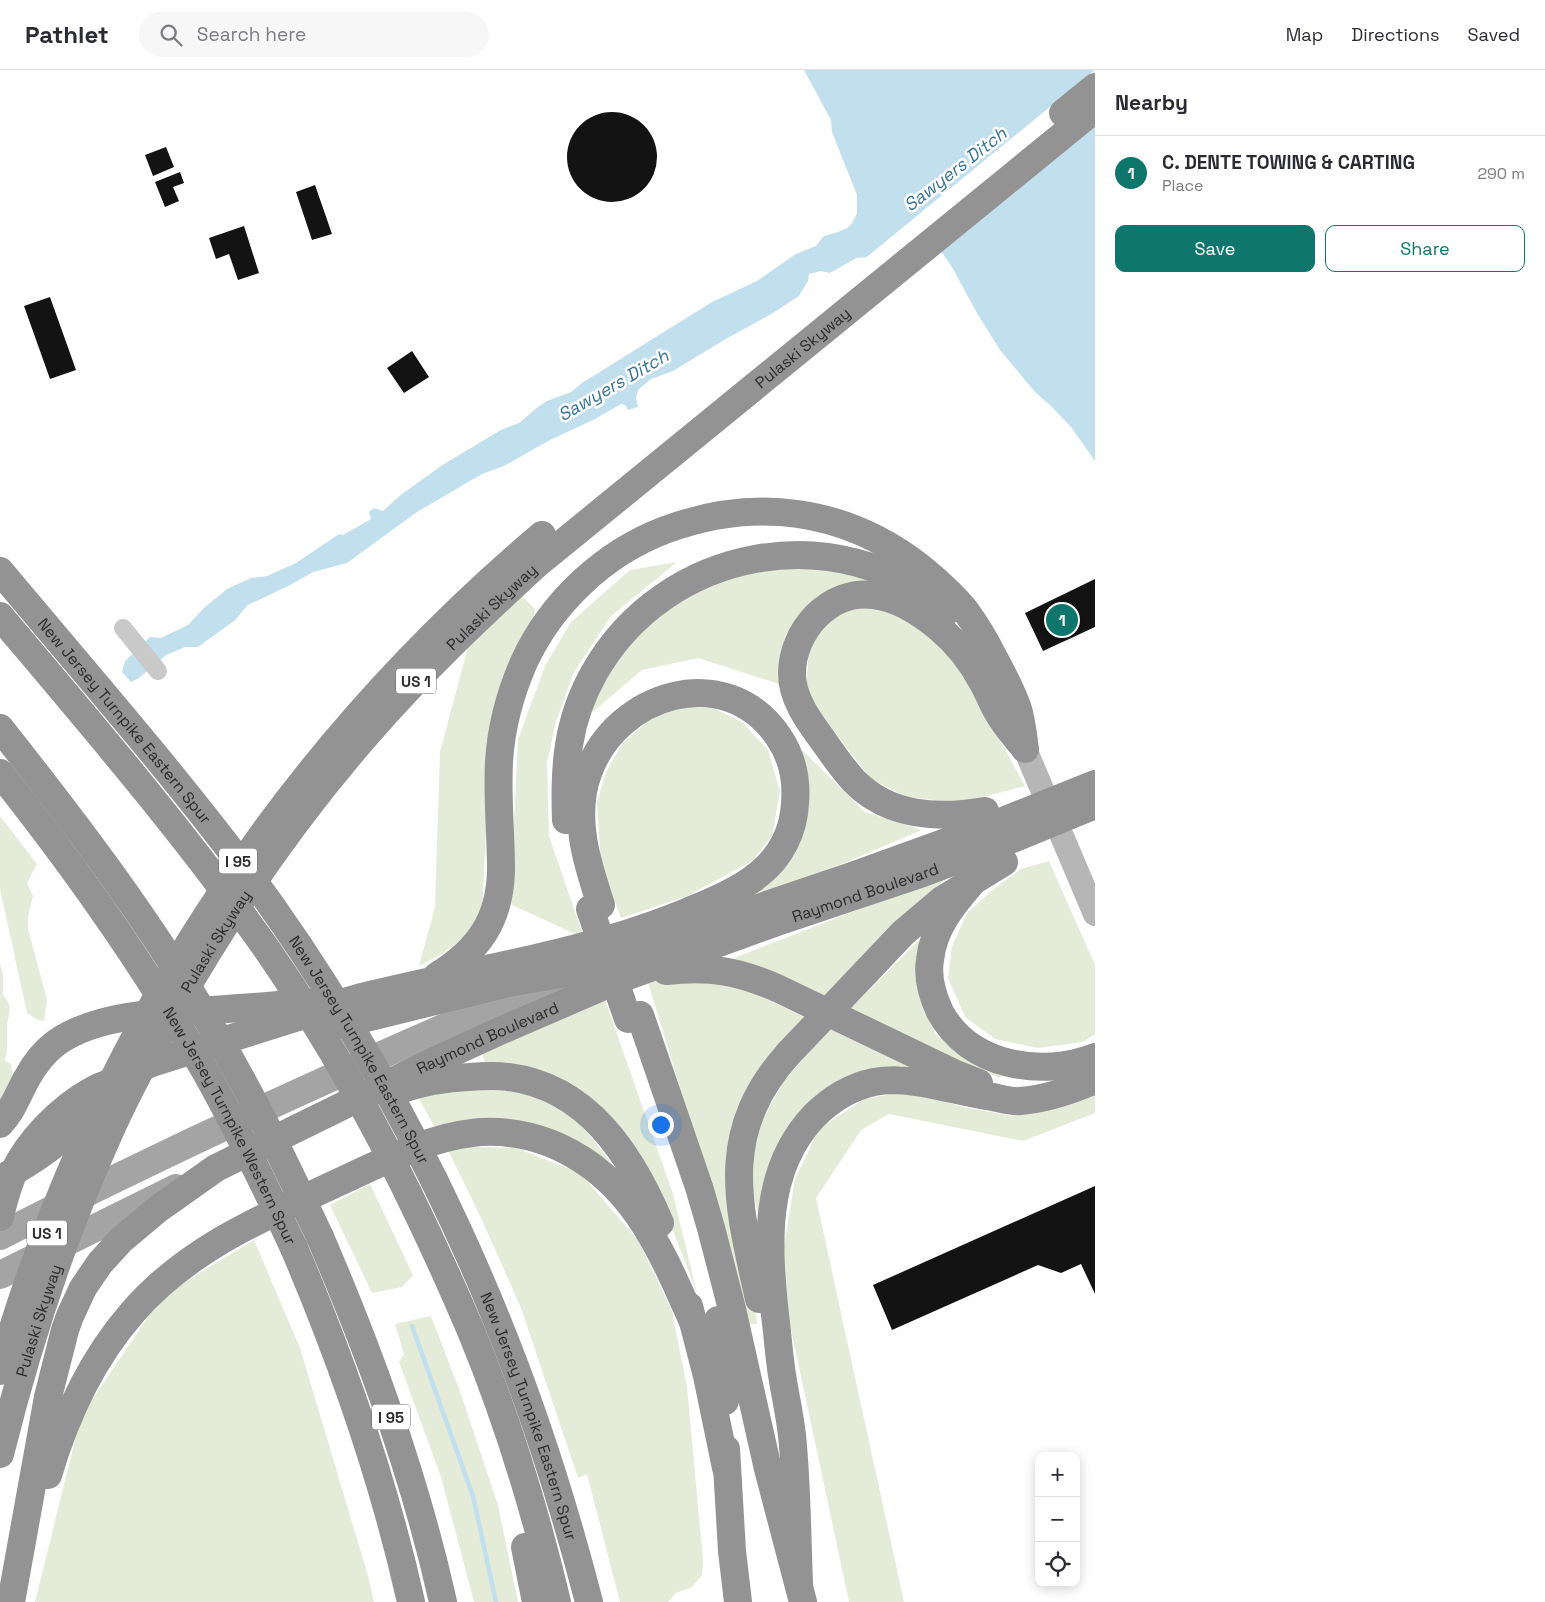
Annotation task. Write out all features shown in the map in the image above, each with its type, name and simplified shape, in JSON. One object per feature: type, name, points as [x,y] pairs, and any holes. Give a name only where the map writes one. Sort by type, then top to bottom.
[{"type":"highway","name":"Pulaski Skyway","points":[[0,1371],[33,1268],[103,1092],[171,972],[229,880],[290,797],[359,714],[420,649],[492,579],[553,526],[1095,87]]},
{"type":"highway","name":"Pulaski Skyway","points":[[0,1454],[24,1360],[49,1284],[77,1207],[107,1136],[144,1062],[224,926],[269,859],[317,795],[368,733],[423,673],[478,618],[537,564],[1095,109]]},
{"type":"highway","points":[[428,982],[453,966],[477,944],[489,925],[497,904],[501,870],[499,781],[501,746],[512,695],[525,661],[542,630],[562,604],[585,580],[610,559],[657,533],[704,518],[735,513],[770,512],[830,521],[874,536],[901,552],[924,570],[946,590],[978,628],[1018,709],[1025,749]]},
{"type":"highway","points":[[801,1592],[768,1469],[732,1309],[709,1221],[595,907],[570,848],[566,820],[567,754],[575,716],[586,687],[602,659],[628,628],[654,604],[692,579],[718,568],[746,560],[772,556],[816,556],[859,563],[910,585],[933,600],[964,626],[993,656]]},
{"type":"highway","name":"New Jersey Turnpike Eastern Spur","points":[[0,571],[167,771],[239,862],[316,972],[393,1101],[434,1180],[476,1270],[514,1364],[563,1506],[589,1602]]},
{"type":"highway","points":[[847,774],[806,716],[792,683],[792,672],[797,646],[809,623],[828,607],[850,596],[863,594],[874,594],[895,600],[917,612],[938,627],[976,670],[1000,716],[1025,749]]},
{"type":"highway","name":"New Jersey Turnpike Eastern Spur","points":[[0,616],[168,816],[218,881],[306,1009],[346,1075],[408,1193],[472,1333],[509,1434],[557,1602]]},
{"type":"highway","points":[[566,792],[581,750],[604,717],[620,702],[637,691],[664,680],[694,677],[715,679],[754,691],[779,709],[813,745],[873,797],[905,811],[929,815],[948,815],[992,837],[1095,816]]},
{"type":"highway","points":[[0,1124],[14,1105],[32,1069],[45,1054],[68,1036],[96,1024],[162,1013],[265,1007],[367,995],[552,955],[631,933],[732,892],[760,874],[772,862],[788,836],[794,812],[796,786],[793,768],[787,751],[772,728],[754,711],[739,702],[722,696],[702,693],[680,694],[658,700],[635,712],[607,739],[588,773],[581,812],[584,848],[595,907]]},
{"type":"highway","name":"New Jersey Turnpike Western Spur","points":[[0,728],[99,856],[178,972],[257,1108],[320,1238],[360,1333],[407,1466],[443,1602]]},
{"type":"highway","name":"New Jersey Turnpike Western Spur","points":[[0,774],[76,872],[133,955],[187,1040],[249,1154],[294,1248],[330,1336],[364,1432],[393,1530],[411,1602]]},
{"type":"highway","points":[[1095,779],[992,837],[976,878],[947,913],[936,936],[929,971],[932,995],[948,1024],[971,1047],[992,1057],[1014,1064],[1032,1066],[1074,1063],[1095,1057]]},
{"type":"highway","points":[[992,837],[1095,784]]},
{"type":"highway","points":[[992,837],[1095,805]]},
{"type":"highway","name":"Raymond Boulevard","points":[[578,971],[869,870],[992,837]]},
{"type":"highway","name":"Raymond Boulevard","points":[[216,1168],[502,1030],[625,977],[774,923],[923,873],[992,837]]},
{"type":"highway","points":[[782,1380],[767,1335],[745,1235],[739,1198],[738,1166],[743,1137],[752,1107],[765,1083],[789,1053],[866,972],[915,922],[942,900],[976,878]]},
{"type":"highway","points":[[625,977],[696,968],[730,972],[767,984],[970,1080],[1008,1089],[1052,1094]]},
{"type":"highway","points":[[0,1217],[12,1176],[30,1148],[46,1128],[84,1095],[103,1092],[132,1077],[368,1017],[508,983],[578,971]]},
{"type":"highway","points":[[0,1179],[58,1142],[116,1078],[152,1063],[367,995]]},
{"type":"highway","points":[[634,1017],[684,1181],[711,1282],[725,1372],[726,1468],[738,1602]]},
{"type":"highway","points":[[340,1107],[410,1086],[454,1078],[492,1076],[535,1082],[570,1098],[589,1114],[608,1133],[642,1184],[658,1216],[679,1268],[707,1376],[726,1468]]},
{"type":"highway","points":[[801,1592],[792,1432],[782,1380],[770,1260],[771,1218],[776,1190],[783,1167],[795,1142],[810,1120],[824,1106],[845,1092],[861,1086],[885,1081],[916,1083],[1019,1101],[1072,1090],[1095,1080]]},
{"type":"highway","points":[[19,1602],[44,1485],[65,1426],[96,1363],[132,1312],[174,1272],[226,1238],[293,1203],[415,1148],[473,1132],[498,1132],[543,1141],[558,1146],[582,1159],[614,1184],[642,1219],[665,1260],[694,1324]]},
{"type":"highway","points":[[11,1602],[54,1371],[65,1330],[76,1302],[96,1269],[121,1240],[158,1209],[216,1168]]},
{"type":"highway","points":[[509,1434],[517,1513],[536,1602]]},
{"type":"highway","points":[[407,1466],[446,1546],[461,1602]]},
{"type":"main road","points":[[1025,749],[1095,914]]},
{"type":"main road","name":"Raymond Boulevard","points":[[0,1236],[67,1202],[346,1070],[578,971]]},
{"type":"main road","name":"Raymond Boulevard","points":[[0,1275],[216,1168]]},
{"type":"street","points":[[123,628],[158,671]]},
{"type":"green space","points":[[677,562],[611,616],[574,672],[556,722],[547,763],[549,836],[584,938],[510,904],[518,739],[545,666],[571,622],[630,570]]},
{"type":"green space","points":[[766,562],[837,566],[872,581],[809,607],[785,636],[779,684],[698,658],[642,670],[582,721],[607,670],[638,626],[690,589]]},
{"type":"green space","points":[[520,594],[535,609],[533,622],[491,725],[482,916],[466,935],[444,953],[419,966],[435,907],[440,752],[468,647]]},
{"type":"green space","points":[[857,607],[889,607],[916,618],[960,668],[1025,786],[961,803],[907,797],[871,779],[806,693],[809,647],[826,622]]},
{"type":"green space","points":[[683,707],[713,708],[742,722],[768,750],[780,791],[772,836],[752,861],[687,896],[621,918],[601,863],[597,802],[606,772],[622,744],[657,713]]},
{"type":"green space","points":[[802,750],[865,812],[922,830],[830,869],[729,905],[803,805]]},
{"type":"green space","points":[[0,816],[37,864],[27,883],[33,896],[28,917],[28,929],[47,1000],[44,1021],[38,1020],[27,1013],[0,889]]},
{"type":"green space","points":[[1049,861],[1095,965],[1095,1034],[1083,1042],[1038,1048],[995,1039],[965,1017],[948,978],[952,946],[967,913],[995,888],[1021,869]]},
{"type":"green space","points":[[950,874],[828,997],[734,958]]},
{"type":"green space","points":[[927,932],[916,972],[922,1006],[937,1036],[967,1058],[1003,1071],[1000,1078],[946,1056],[849,1010]]},
{"type":"green space","points":[[0,963],[3,975],[3,995],[10,1007],[5,1061],[11,1064],[13,1079],[0,1102]]},
{"type":"green space","points":[[646,976],[736,984],[808,1019],[731,1160],[757,1324],[748,1324],[702,1160]]},
{"type":"green space","points":[[603,994],[673,1194],[697,1293],[658,1192],[536,1070],[508,1063],[486,1066],[482,1054]]},
{"type":"green space","points":[[832,1026],[938,1080],[901,1066],[852,1077],[808,1109],[761,1226],[749,1175],[761,1122],[784,1081]]},
{"type":"green space","points":[[502,1088],[541,1094],[573,1115],[611,1162],[602,1164],[437,1131],[416,1094]]},
{"type":"green space","points":[[909,1091],[963,1107],[1013,1116],[1069,1105],[1095,1094],[1095,1113],[1023,1141],[889,1114],[861,1130],[816,1198],[904,1602],[849,1602],[789,1320],[784,1246],[795,1179],[819,1129],[864,1099]]},
{"type":"green space","points":[[469,1147],[516,1148],[580,1173],[638,1240],[672,1311],[687,1387],[703,1560],[702,1575],[692,1587],[676,1593],[668,1602],[620,1602],[587,1474],[578,1478],[521,1308],[448,1150]]},
{"type":"green space","points":[[370,1184],[413,1275],[402,1287],[372,1293],[330,1205]]},
{"type":"green space","points":[[254,1240],[300,1348],[369,1579],[374,1602],[35,1602],[81,1416],[163,1295]]},
{"type":"green space","points":[[431,1316],[461,1394],[498,1505],[518,1602],[474,1602],[441,1477],[399,1362],[404,1354],[395,1324]]},
{"type":"water","name":"Sawyers Ditch","points":[[804,70],[1095,70],[1095,461],[1071,427],[1035,392],[1000,350],[978,315],[952,267],[940,250],[922,234],[898,239],[872,257],[856,258],[830,273],[821,271],[809,274],[808,281],[799,296],[673,371],[651,379],[638,390],[636,398],[638,407],[628,410],[625,405],[621,404],[504,466],[482,474],[417,512],[347,563],[313,572],[248,605],[234,621],[198,647],[185,647],[166,655],[139,678],[131,682],[122,672],[125,661],[150,637],[161,638],[188,625],[204,608],[227,589],[251,578],[267,576],[296,563],[339,534],[343,535],[371,519],[369,512],[374,508],[383,511],[402,494],[444,464],[501,430],[519,423],[547,401],[571,392],[582,383],[712,302],[757,281],[796,254],[816,246],[824,236],[847,228],[853,222],[857,213],[857,195],[832,132],[831,120]]},
{"type":"pier","points":[[1095,70],[1095,127],[939,252],[921,237],[899,242],[873,259],[863,260]]},
{"type":"building","points":[[612,112],[629,116],[644,125],[653,140],[657,157],[653,174],[644,189],[629,198],[612,202],[595,198],[580,189],[571,174],[567,157],[571,140],[580,125],[595,116]]},
{"type":"building","points":[[166,147],[174,167],[153,176],[145,155]]},
{"type":"building","points":[[180,172],[184,183],[173,187],[179,201],[165,207],[155,182]]},
{"type":"building","points":[[315,185],[332,234],[312,240],[296,192]]},
{"type":"building","points":[[244,226],[259,273],[238,280],[229,254],[216,259],[209,238]]},
{"type":"building","points":[[50,297],[76,370],[50,379],[24,306]]},
{"type":"building","points":[[412,351],[429,377],[404,393],[387,368]]},
{"type":"building","points":[[1095,579],[1095,627],[1043,651],[1025,613]]},
{"type":"building","points":[[1095,1186],[1095,1294],[1081,1264],[1061,1273],[1038,1265],[892,1330],[873,1285]]},
{"type":"waterway","points":[[412,1326],[473,1496],[496,1602]]},
{"type":"place","name":"C. DENTE TOWING & CARTING","points":[[1062,620]]}]
